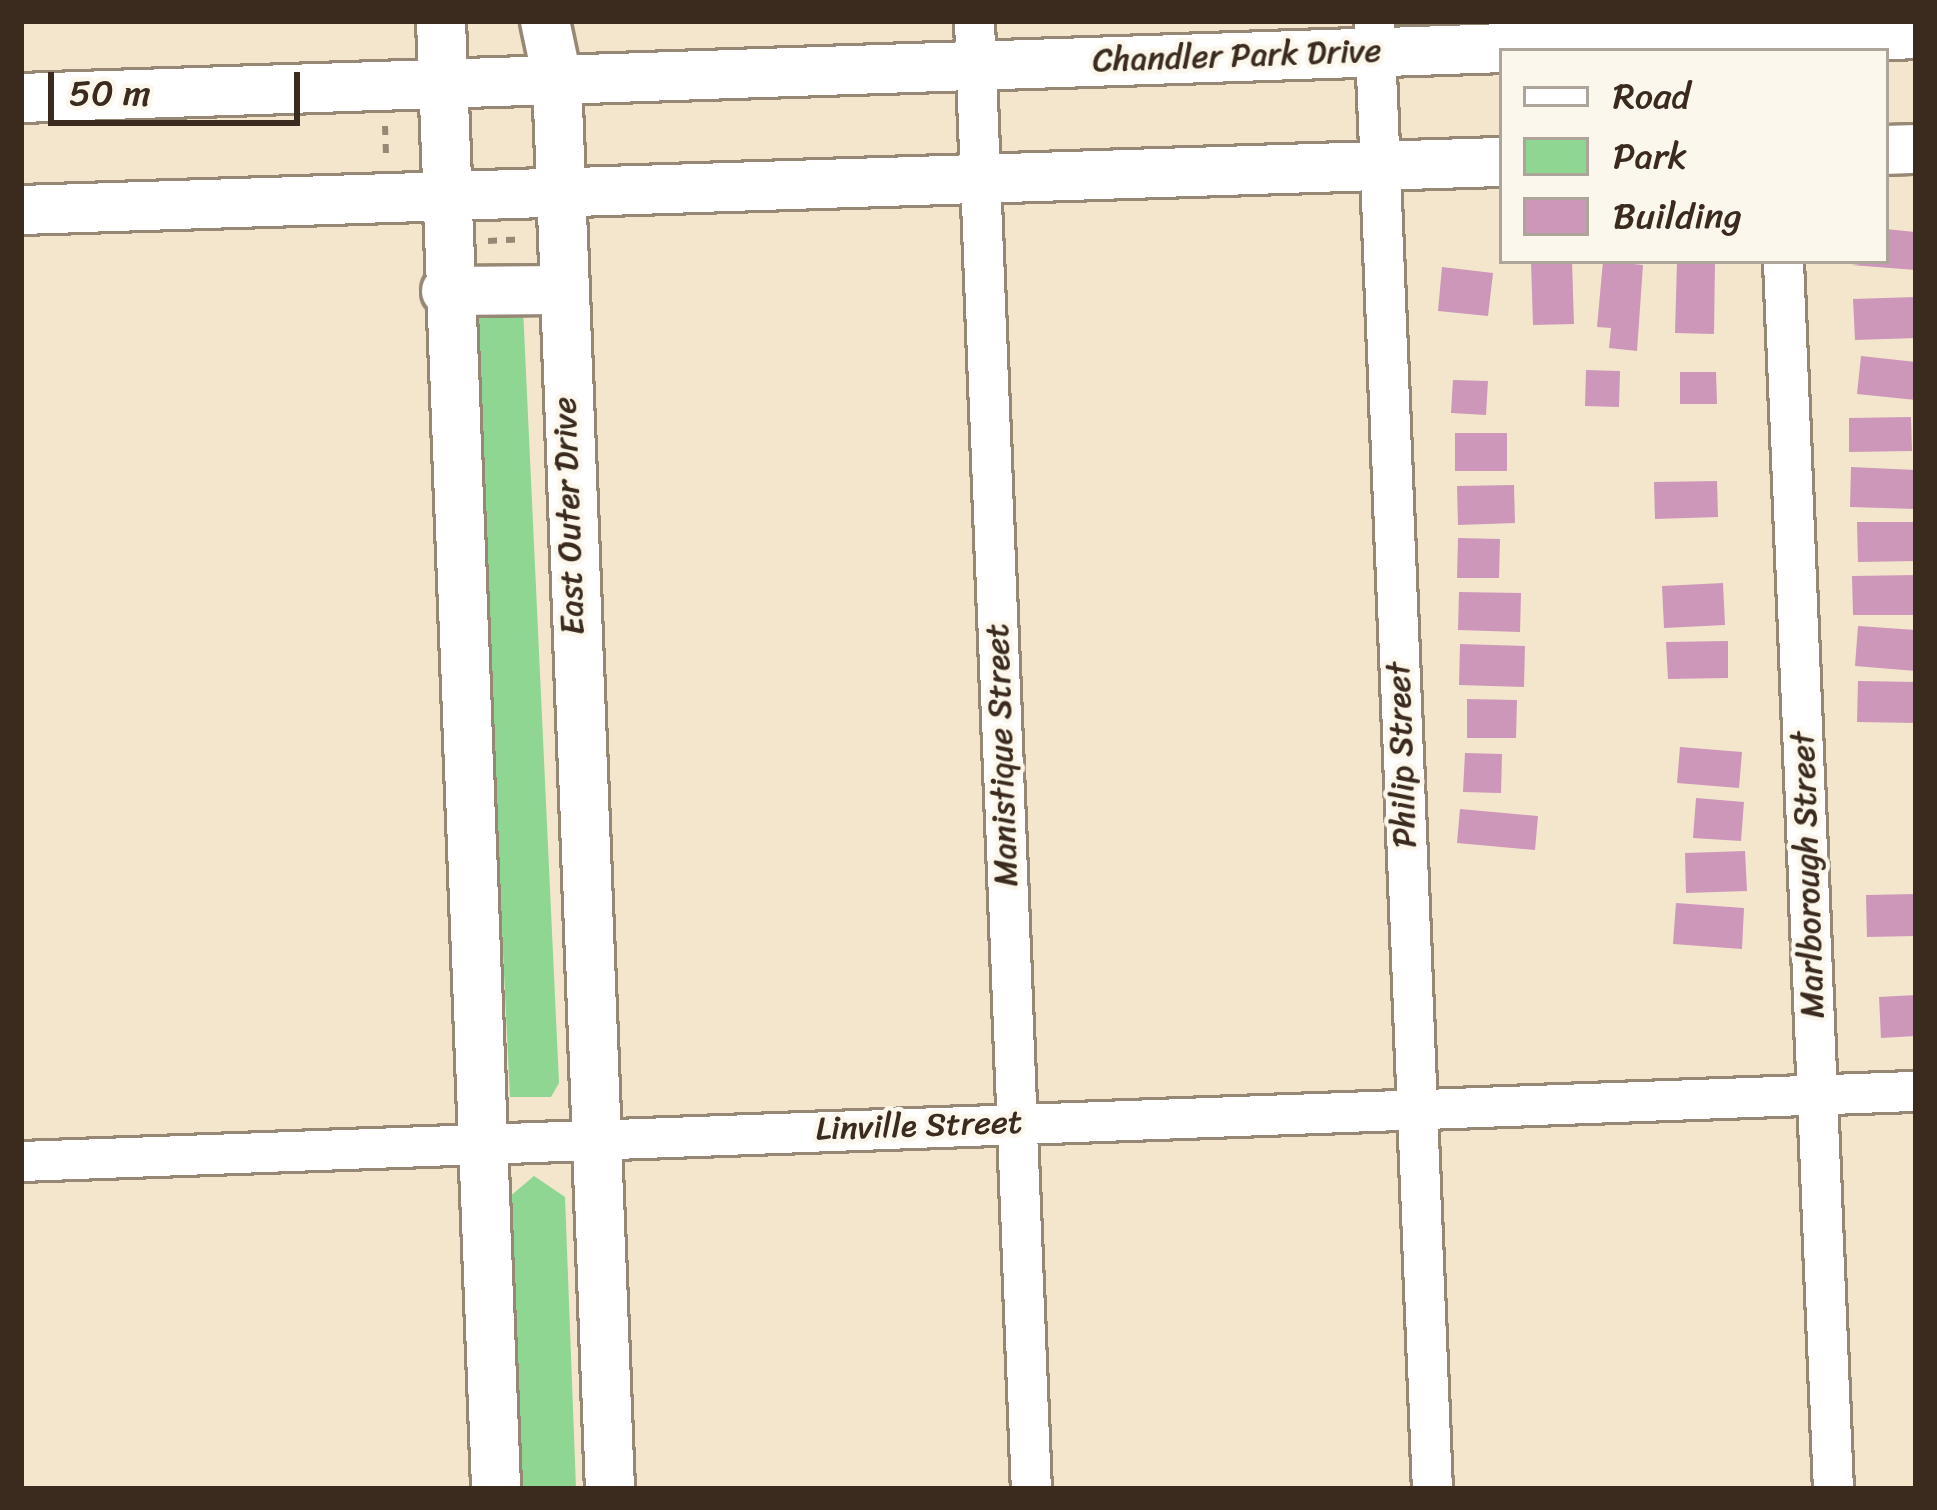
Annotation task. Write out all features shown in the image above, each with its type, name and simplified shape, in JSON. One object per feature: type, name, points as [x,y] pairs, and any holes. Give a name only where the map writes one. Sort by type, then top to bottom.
[{"type":"street","points":[[441,21],[437,82],[496,1489]]},
{"type":"street","name":"East Outer Drive","points":[[545,21],[557,78],[560,290],[610,1489]]},
{"type":"street","name":"Chandler Park Drive","points":[[557,78],[974,43],[1916,34]]},
{"type":"street","name":"Philip Street","points":[[1375,36],[1432,1489]]},
{"type":"street","name":"Manistique Street","points":[[974,43],[1031,1489]]},
{"type":"street","points":[[21,98],[557,78]]},
{"type":"street","points":[[21,210],[1499,162]]},
{"type":"street","name":"Marlborough Street","points":[[1783,264],[1832,1489]]},
{"type":"street","points":[[446,291],[560,290]]},
{"type":"street","name":"Linville Street","points":[[21,1161],[1916,1091]]},
{"type":"path","points":[[384,112],[386,164]]},
{"type":"path","points":[[472,241],[522,239]]},
{"type":"green space","points":[[523,308],[559,1083],[551,1097],[510,1097],[472,310]]},
{"type":"green space","points":[[534,1176],[565,1197],[576,1489],[521,1489],[508,1198]]},
{"type":"building","points":[[1889,229],[1915,232],[1916,270],[1851,265],[1889,264]]},
{"type":"building","points":[[1531,264],[1572,264],[1574,324],[1533,325]]},
{"type":"building","points":[[1603,264],[1643,265],[1637,351],[1609,348],[1611,328],[1597,327]]},
{"type":"building","points":[[1677,264],[1715,264],[1714,334],[1675,333]]},
{"type":"building","points":[[1442,267],[1493,273],[1488,316],[1438,311]]},
{"type":"building","points":[[1915,297],[1916,338],[1855,340],[1853,299]]},
{"type":"building","points":[[1861,356],[1916,362],[1916,400],[1857,394]]},
{"type":"building","points":[[1586,370],[1620,371],[1619,407],[1585,406]]},
{"type":"building","points":[[1680,372],[1716,372],[1717,404],[1680,404]]},
{"type":"building","points":[[1453,380],[1488,381],[1486,415],[1451,413]]},
{"type":"building","points":[[1911,417],[1912,451],[1849,452],[1849,418]]},
{"type":"building","points":[[1455,433],[1507,433],[1507,471],[1455,471]]},
{"type":"building","points":[[1851,467],[1916,470],[1916,509],[1850,507]]},
{"type":"building","points":[[1717,481],[1718,517],[1655,519],[1654,482]]},
{"type":"building","points":[[1514,485],[1515,523],[1458,525],[1457,486]]},
{"type":"building","points":[[1857,522],[1916,522],[1916,561],[1858,562]]},
{"type":"building","points":[[1458,538],[1500,539],[1499,578],[1457,578]]},
{"type":"building","points":[[1916,575],[1916,615],[1853,615],[1852,576]]},
{"type":"building","points":[[1723,583],[1725,625],[1664,628],[1662,586]]},
{"type":"building","points":[[1459,592],[1521,593],[1520,632],[1458,630]]},
{"type":"building","points":[[1858,626],[1916,630],[1916,671],[1855,666]]},
{"type":"building","points":[[1728,641],[1728,678],[1668,679],[1666,642]]},
{"type":"building","points":[[1460,644],[1525,646],[1524,687],[1459,685]]},
{"type":"building","points":[[1858,681],[1916,682],[1916,723],[1857,722]]},
{"type":"building","points":[[1467,699],[1517,700],[1516,738],[1467,738]]},
{"type":"building","points":[[1680,747],[1742,752],[1739,788],[1677,783]]},
{"type":"building","points":[[1465,753],[1502,754],[1501,793],[1463,792]]},
{"type":"building","points":[[1696,798],[1744,802],[1741,841],[1693,838]]},
{"type":"building","points":[[1460,809],[1538,816],[1535,850],[1457,843]]},
{"type":"building","points":[[1745,851],[1747,891],[1686,893],[1685,853]]},
{"type":"building","points":[[1916,894],[1916,936],[1867,937],[1866,895]]},
{"type":"building","points":[[1676,903],[1744,908],[1742,949],[1673,944]]},
{"type":"building","points":[[1916,995],[1916,1036],[1881,1038],[1879,997]]}]
